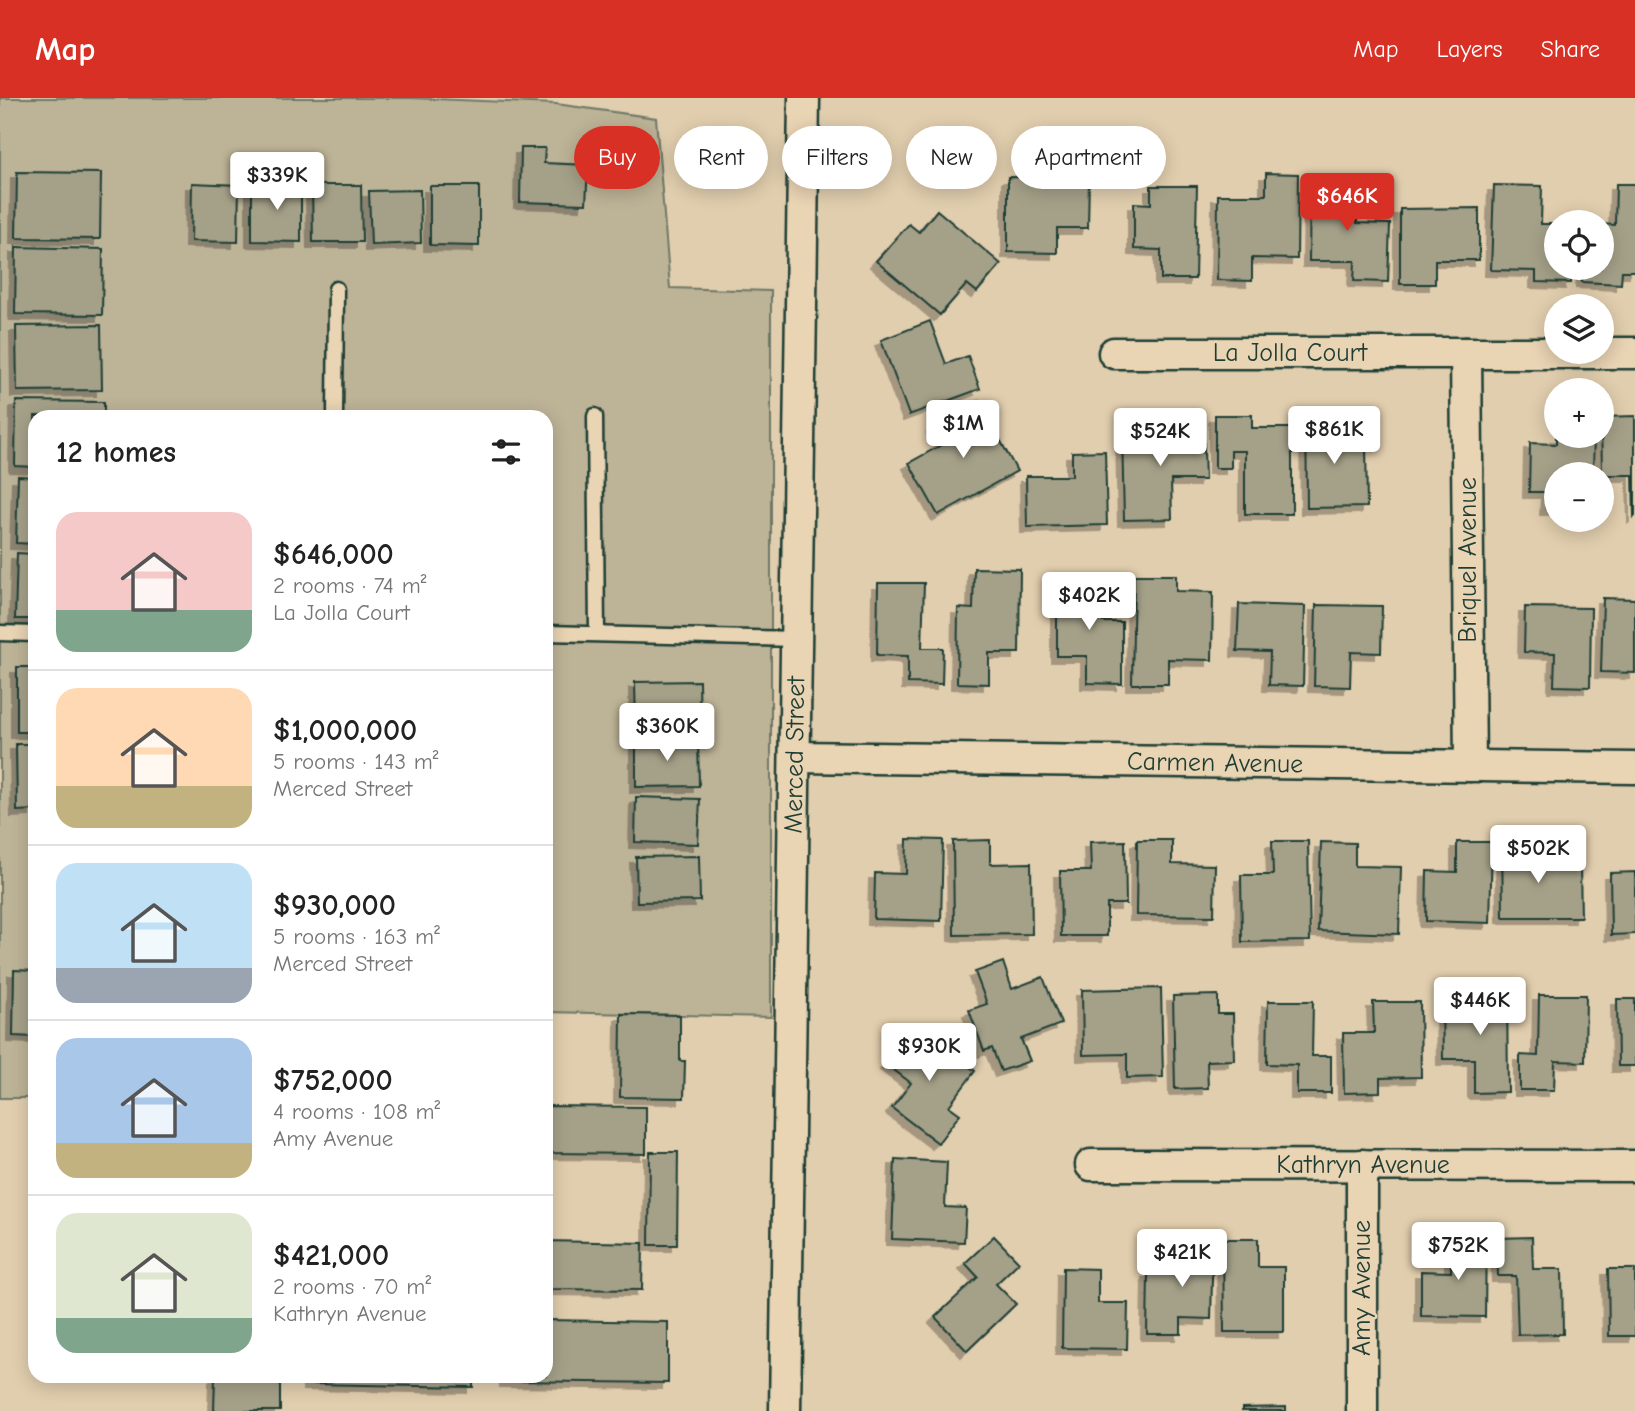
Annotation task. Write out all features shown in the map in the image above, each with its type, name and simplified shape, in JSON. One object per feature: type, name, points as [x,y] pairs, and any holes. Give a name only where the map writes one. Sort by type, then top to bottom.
[{"type":"street","name":"Merced Street","points":[[785,1411],[804,98]]},
{"type":"street","name":"La Jolla Court","points":[[1114,353],[1635,353]]},
{"type":"street","name":"Briquel Avenue","points":[[1466,353],[1470,766]]},
{"type":"street","name":"Carmen Avenue","points":[[795,757],[1635,768]]},
{"type":"street","name":"Kathryn Avenue","points":[[1091,1165],[1635,1166]]},
{"type":"street","name":"Amy Avenue","points":[[1362,1165],[1362,1411]]},
{"type":"lane","points":[[335,410],[336,289]]},
{"type":"lane","points":[[595,416],[597,633]]},
{"type":"lane","points":[[553,633],[797,639]]},
{"type":"lane","points":[[0,634],[28,634]]},
{"type":"shaded area","points":[[0,98],[410,98],[556,104],[656,118],[657,126],[574,126],[574,189],[660,189],[660,167],[670,288],[771,291],[771,1017],[553,1012],[553,410],[28,410],[28,1098],[0,1098]]},
{"type":"building","points":[[521,148],[545,148],[544,163],[574,164],[574,189],[587,189],[586,204],[520,202]]},
{"type":"building","points":[[17,172],[101,173],[100,239],[16,238]]},
{"type":"building","points":[[1266,173],[1298,174],[1297,259],[1252,258],[1252,281],[1217,280],[1218,195],[1266,195]]},
{"type":"building","points":[[1008,177],[1011,177],[1011,189],[1089,189],[1088,228],[1057,228],[1057,253],[1008,252]]},
{"type":"building","points":[[192,183],[239,185],[238,242],[191,241]]},
{"type":"building","points":[[252,183],[301,183],[301,242],[252,241]]},
{"type":"building","points":[[1310,183],[1358,184],[1357,223],[1390,224],[1388,282],[1354,281],[1355,261],[1309,261]]},
{"type":"building","points":[[1616,184],[1635,184],[1635,271],[1622,271],[1621,284],[1582,282],[1614,280]]},
{"type":"building","points":[[312,185],[361,185],[362,242],[313,242]]},
{"type":"building","points":[[1494,185],[1542,186],[1544,280],[1571,280],[1571,283],[1536,282],[1536,271],[1491,270]]},
{"type":"building","points":[[430,186],[479,186],[479,246],[430,245]]},
{"type":"building","points":[[1197,186],[1195,279],[1161,279],[1161,250],[1134,249],[1134,203],[1151,204],[1151,189]]},
{"type":"building","points":[[420,190],[421,243],[371,245],[369,191]]},
{"type":"building","points":[[1479,208],[1479,260],[1435,260],[1435,284],[1400,284],[1400,209]]},
{"type":"building","points":[[937,210],[1001,264],[977,292],[967,284],[940,315],[876,261],[909,224],[919,232]]},
{"type":"building","points":[[16,247],[103,249],[102,315],[15,314]]},
{"type":"building","points":[[930,321],[946,364],[968,356],[980,389],[909,415],[881,340]]},
{"type":"building","points":[[101,325],[102,390],[17,391],[16,326]]},
{"type":"building","points":[[16,401],[104,402],[104,410],[28,410],[28,467],[15,466]]},
{"type":"building","points":[[979,401],[1017,471],[938,515],[909,463],[943,444],[933,427]]},
{"type":"building","points":[[1215,415],[1252,415],[1252,428],[1292,428],[1292,514],[1245,514],[1245,451],[1231,451],[1231,468],[1215,468]]},
{"type":"building","points":[[1306,416],[1342,416],[1342,443],[1366,443],[1367,507],[1307,508]]},
{"type":"building","points":[[1635,416],[1634,517],[1633,475],[1614,475],[1614,462],[1602,462],[1602,448],[1614,448],[1614,417]]},
{"type":"building","points":[[1203,420],[1205,480],[1171,480],[1172,519],[1124,520],[1122,434],[1168,433],[1167,421]]},
{"type":"building","points":[[1530,443],[1544,444],[1544,448],[1594,448],[1593,462],[1544,462],[1544,492],[1529,492]]},
{"type":"building","points":[[1105,451],[1107,525],[1027,527],[1026,476],[1072,476],[1072,452]]},
{"type":"building","points":[[18,476],[28,477],[28,544],[16,543]]},
{"type":"building","points":[[17,553],[28,554],[28,619],[15,619]]},
{"type":"building","points":[[974,568],[1020,569],[1019,653],[989,653],[989,684],[957,683],[958,608],[973,609]]},
{"type":"building","points":[[1134,575],[1176,575],[1176,591],[1213,592],[1212,660],[1168,659],[1168,684],[1132,684]]},
{"type":"building","points":[[878,583],[924,583],[922,648],[943,648],[942,684],[908,683],[908,656],[877,655]]},
{"type":"building","points":[[1057,584],[1103,585],[1103,622],[1122,622],[1122,684],[1087,683],[1087,656],[1057,656]]},
{"type":"building","points":[[1603,598],[1635,599],[1635,673],[1601,672]]},
{"type":"building","points":[[1239,604],[1305,606],[1303,686],[1269,685],[1270,652],[1237,651]]},
{"type":"building","points":[[1316,605],[1382,606],[1381,653],[1351,652],[1350,687],[1314,686]]},
{"type":"building","points":[[1525,607],[1591,608],[1590,687],[1554,686],[1555,653],[1524,652]]},
{"type":"building","points":[[17,667],[28,667],[28,732],[17,732]]},
{"type":"building","points":[[699,681],[700,727],[636,729],[635,682]]},
{"type":"building","points":[[698,739],[699,786],[636,787],[636,741]]},
{"type":"building","points":[[16,744],[28,744],[28,810],[17,811]]},
{"type":"building","points":[[636,797],[700,799],[698,844],[635,842]]},
{"type":"building","points":[[907,839],[943,840],[941,921],[874,919],[875,873],[906,874]]},
{"type":"building","points":[[990,840],[990,864],[1031,863],[1032,934],[954,935],[953,841]]},
{"type":"building","points":[[1137,840],[1172,840],[1172,864],[1215,865],[1214,916],[1136,915]]},
{"type":"building","points":[[1125,841],[1126,904],[1107,904],[1107,936],[1061,936],[1060,871],[1091,871],[1090,842]]},
{"type":"building","points":[[1272,841],[1308,841],[1310,941],[1242,942],[1241,875],[1273,875]]},
{"type":"building","points":[[1321,842],[1355,843],[1355,866],[1401,867],[1399,934],[1318,931]]},
{"type":"building","points":[[1457,842],[1492,842],[1490,923],[1426,921],[1427,871],[1457,872]]},
{"type":"building","points":[[1502,843],[1538,843],[1538,867],[1580,866],[1581,917],[1503,917]]},
{"type":"building","points":[[699,856],[700,901],[637,902],[636,857]]},
{"type":"building","points":[[1635,872],[1635,934],[1611,935],[1610,873]]},
{"type":"building","points":[[1003,962],[1012,989],[1043,977],[1061,1024],[1021,1039],[1030,1061],[1001,1071],[992,1048],[984,1051],[969,1010],[987,1004],[975,972]]},
{"type":"building","points":[[14,970],[28,971],[28,1037],[13,1036]]},
{"type":"building","points":[[1161,988],[1163,1077],[1127,1078],[1127,1054],[1083,1055],[1082,990]]},
{"type":"building","points":[[1507,988],[1508,1092],[1474,1093],[1474,1059],[1443,1059],[1442,1002],[1473,1002],[1473,989]]},
{"type":"building","points":[[1218,995],[1218,1014],[1233,1014],[1234,1060],[1207,1061],[1208,1088],[1175,1089],[1173,996]]},
{"type":"building","points":[[1539,995],[1586,995],[1585,1062],[1555,1061],[1554,1090],[1520,1090],[1520,1055],[1538,1056]]},
{"type":"building","points":[[1617,999],[1635,999],[1635,1066],[1618,1066]]},
{"type":"building","points":[[1268,1001],[1313,1001],[1312,1056],[1331,1056],[1331,1093],[1297,1093],[1297,1065],[1267,1064]]},
{"type":"building","points":[[1373,1002],[1420,1002],[1421,1077],[1380,1078],[1380,1092],[1344,1093],[1343,1033],[1374,1033]]},
{"type":"building","points":[[621,1014],[680,1015],[680,1061],[685,1061],[684,1098],[620,1097]]},
{"type":"building","points":[[916,1026],[975,1071],[949,1106],[960,1114],[938,1143],[892,1108],[911,1083],[886,1064]]},
{"type":"building","points":[[553,1106],[646,1107],[646,1154],[553,1153]]},
{"type":"building","points":[[650,1152],[678,1152],[677,1245],[649,1245]]},
{"type":"building","points":[[895,1159],[947,1162],[945,1207],[966,1208],[964,1242],[892,1239]]},
{"type":"building","points":[[994,1236],[1019,1262],[996,1284],[1016,1304],[967,1351],[935,1317],[978,1277],[965,1263]]},
{"type":"building","points":[[1451,1237],[1486,1237],[1485,1317],[1421,1316],[1421,1271],[1451,1272]]},
{"type":"building","points":[[1532,1237],[1533,1269],[1562,1269],[1563,1334],[1518,1335],[1516,1276],[1498,1276],[1497,1238]]},
{"type":"building","points":[[1177,1239],[1213,1239],[1211,1319],[1181,1318],[1181,1334],[1147,1334],[1148,1272],[1177,1273]]},
{"type":"building","points":[[1223,1239],[1258,1239],[1258,1267],[1284,1267],[1284,1332],[1224,1332]]},
{"type":"building","points":[[553,1241],[643,1243],[642,1290],[553,1289]]},
{"type":"building","points":[[1063,1268],[1098,1269],[1098,1303],[1128,1303],[1127,1349],[1062,1348]]},
{"type":"building","points":[[1608,1269],[1635,1269],[1635,1336],[1609,1336]]},
{"type":"building","points":[[553,1320],[668,1322],[668,1383],[553,1382]]},
{"type":"building","points":[[215,1383],[280,1383],[280,1411],[214,1411]]},
{"type":"building","points":[[473,1383],[473,1387],[309,1384]]},
{"type":"building","points":[[1286,1407],[1286,1411],[1242,1411],[1242,1408]]}]
